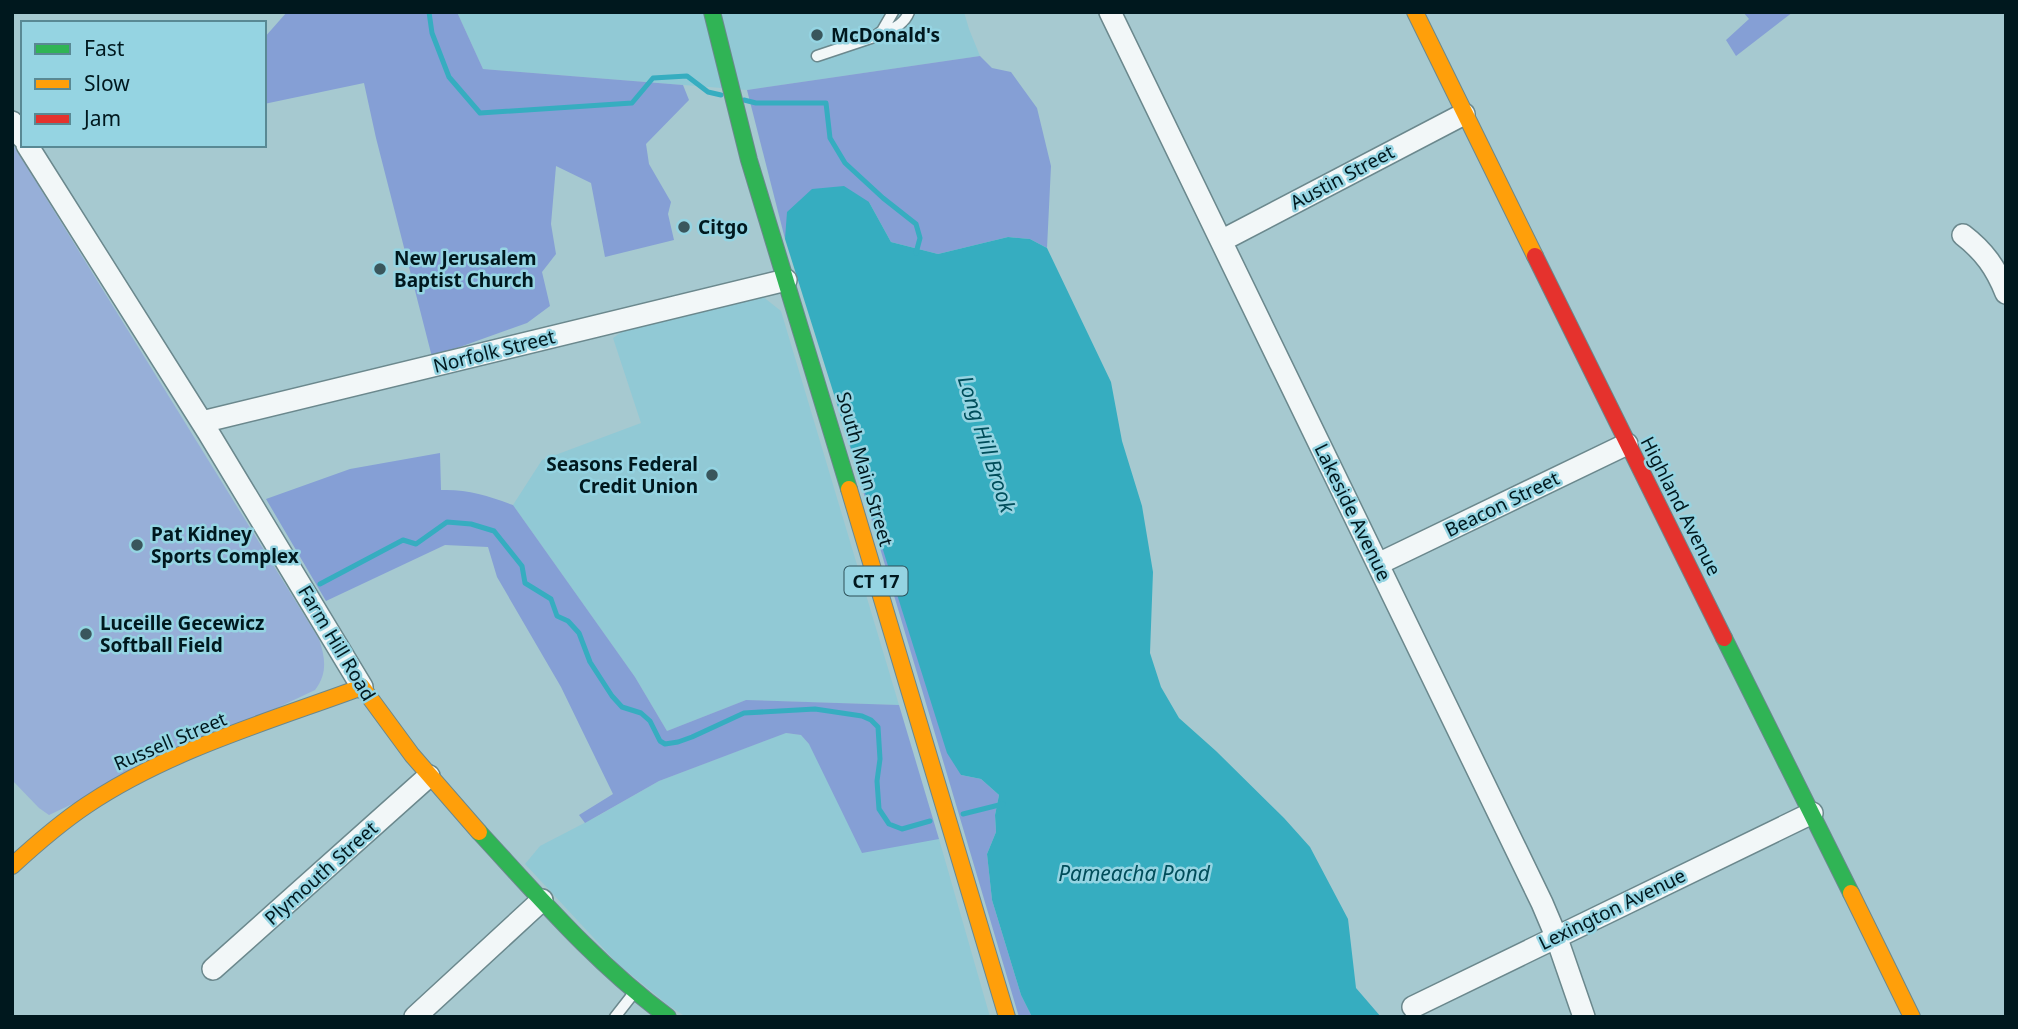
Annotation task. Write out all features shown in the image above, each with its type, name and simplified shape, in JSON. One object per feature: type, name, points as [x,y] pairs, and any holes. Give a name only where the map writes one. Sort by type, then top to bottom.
[{"type":"main road","name":"South Main Street","points":[[712,12],[744,146],[1007,1017]]},
{"type":"main road","name":"Highland Avenue","points":[[1415,12],[1912,1017]]},
{"type":"main road","name":"Farm Hill Road","points":[[362,687],[383,719],[429,776],[586,948],[635,992],[668,1017]]},
{"type":"main road","name":"Russell Street","points":[[12,866],[65,819],[126,781],[192,752],[362,687]]},
{"type":"street","name":"Lakeside Avenue","points":[[1110,12],[1536,891],[1556,936],[1584,1017]]},
{"type":"street","name":"Austin Street","points":[[1221,241],[1464,114]]},
{"type":"street","name":"Farm Hill Road","points":[[28,147],[202,422],[362,687]]},
{"type":"street","points":[[1963,235],[1979,247],[1990,261],[2006,293]]},
{"type":"street","name":"Norfolk Street","points":[[202,422],[786,280]]},
{"type":"street","name":"Beacon Street","points":[[1378,564],[1627,444]]},
{"type":"street","name":"Plymouth Street","points":[[213,969],[429,776]]},
{"type":"street","name":"Lexington Avenue","points":[[1413,1007],[1812,813]]},
{"type":"street","points":[[415,1017],[542,900]]},
{"type":"lane","points":[[874,37],[882,31],[893,12]]},
{"type":"lane","points":[[817,56],[896,27],[909,12]]},
{"type":"lane","points":[[615,1017],[635,992]]},
{"type":"shaded area","points":[[287,12],[457,12],[483,69],[683,85],[689,100],[646,144],[649,164],[671,202],[668,214],[674,240],[605,257],[591,183],[556,166],[551,224],[556,254],[542,272],[550,306],[527,323],[432,357],[364,83],[266,104],[266,36]]},
{"type":"shaded area","points":[[457,12],[964,12],[980,56],[747,90],[483,69]]},
{"type":"shaded area","points":[[1743,12],[1793,12],[1736,56],[1726,40],[1749,19]]},
{"type":"shaded area","points":[[980,56],[992,68],[1011,72],[1037,108],[1051,166],[1047,248],[1030,239],[1008,237],[938,254],[891,242],[869,202],[785,239],[747,90]]},
{"type":"shaded area","name":"Pat Kidney Sports Complex","points":[[12,143],[319,639],[324,659],[324,671],[315,690],[49,815],[12,780]]},
{"type":"shaded area","points":[[762,296],[781,311],[899,705],[746,700],[667,731],[635,677],[513,505],[542,460],[641,423],[613,338],[626,329]]},
{"type":"shaded area","points":[[834,393],[961,775],[981,779],[999,795],[995,815],[996,832],[987,854],[992,900],[1021,995],[1032,1017],[1019,1017]]},
{"type":"shaded area","points":[[440,453],[441,490],[478,494],[513,505],[635,677],[667,731],[746,700],[899,705],[939,839],[862,853],[809,744],[801,735],[786,733],[659,781],[585,823],[579,815],[613,794],[561,687],[497,577],[488,547],[445,545],[326,601],[266,499],[350,469]]},
{"type":"shaded area","points":[[785,733],[801,735],[809,744],[939,839],[990,1017],[686,1017],[618,964],[525,864],[540,846],[659,781]]},
{"type":"water","name":"Pameacha Pond","points":[[844,186],[869,202],[891,242],[938,254],[1008,237],[1030,239],[1047,248],[1111,382],[1122,441],[1142,506],[1153,572],[1150,653],[1161,687],[1179,718],[1216,751],[1310,847],[1348,919],[1356,988],[1381,1017],[1032,1017],[1021,995],[992,900],[987,854],[996,832],[995,815],[999,795],[981,779],[961,775],[947,753],[785,239],[787,212],[812,189]]},
{"type":"waterway","name":"Long Hill Brook","points":[[429,12],[432,33],[449,77],[480,113],[632,103],[653,78],[687,76],[708,92],[721,95]]},
{"type":"waterway","name":"Long Hill Brook","points":[[744,100],[756,103],[826,103],[830,138],[845,163],[916,224],[920,238],[916,253]]},
{"type":"waterway","points":[[320,584],[403,540],[416,544],[447,522],[471,524],[494,531],[522,566],[525,583],[551,599],[557,616],[568,621],[579,633],[590,662],[612,696],[622,707],[641,713],[650,721],[660,741],[665,744],[678,742],[744,713],[815,709],[862,716],[878,727],[879,809],[889,824],[902,829],[930,821]]},
{"type":"waterway","points":[[963,814],[1003,804]]},
{"type":"traffic: fast","points":[[712,12],[749,160],[849,489]]},
{"type":"traffic: fast","points":[[1724,638],[1851,893]]},
{"type":"traffic: fast","points":[[479,832],[592,952],[668,1017]]},
{"type":"traffic: slow","points":[[1415,12],[1535,256]]},
{"type":"traffic: slow","points":[[849,489],[1007,1017]]},
{"type":"traffic: slow","points":[[12,866],[77,812],[152,768],[221,738],[362,687],[412,755],[479,832]]},
{"type":"traffic: slow","points":[[1851,893],[1912,1017]]},
{"type":"traffic: jam","points":[[1535,256],[1724,638]]},
{"type":"place","name":"McDonald's","points":[[817,35]]},
{"type":"place","name":"Citgo","points":[[684,227]]},
{"type":"place","name":"New Jerusalem Baptist Church","points":[[380,269]]},
{"type":"place","name":"Seasons Federal Credit Union","points":[[712,475]]},
{"type":"place","name":"Pat Kidney Sports Complex","points":[[137,545]]},
{"type":"place","name":"Luceille Gecewicz Softball Field","points":[[86,634]]}]
